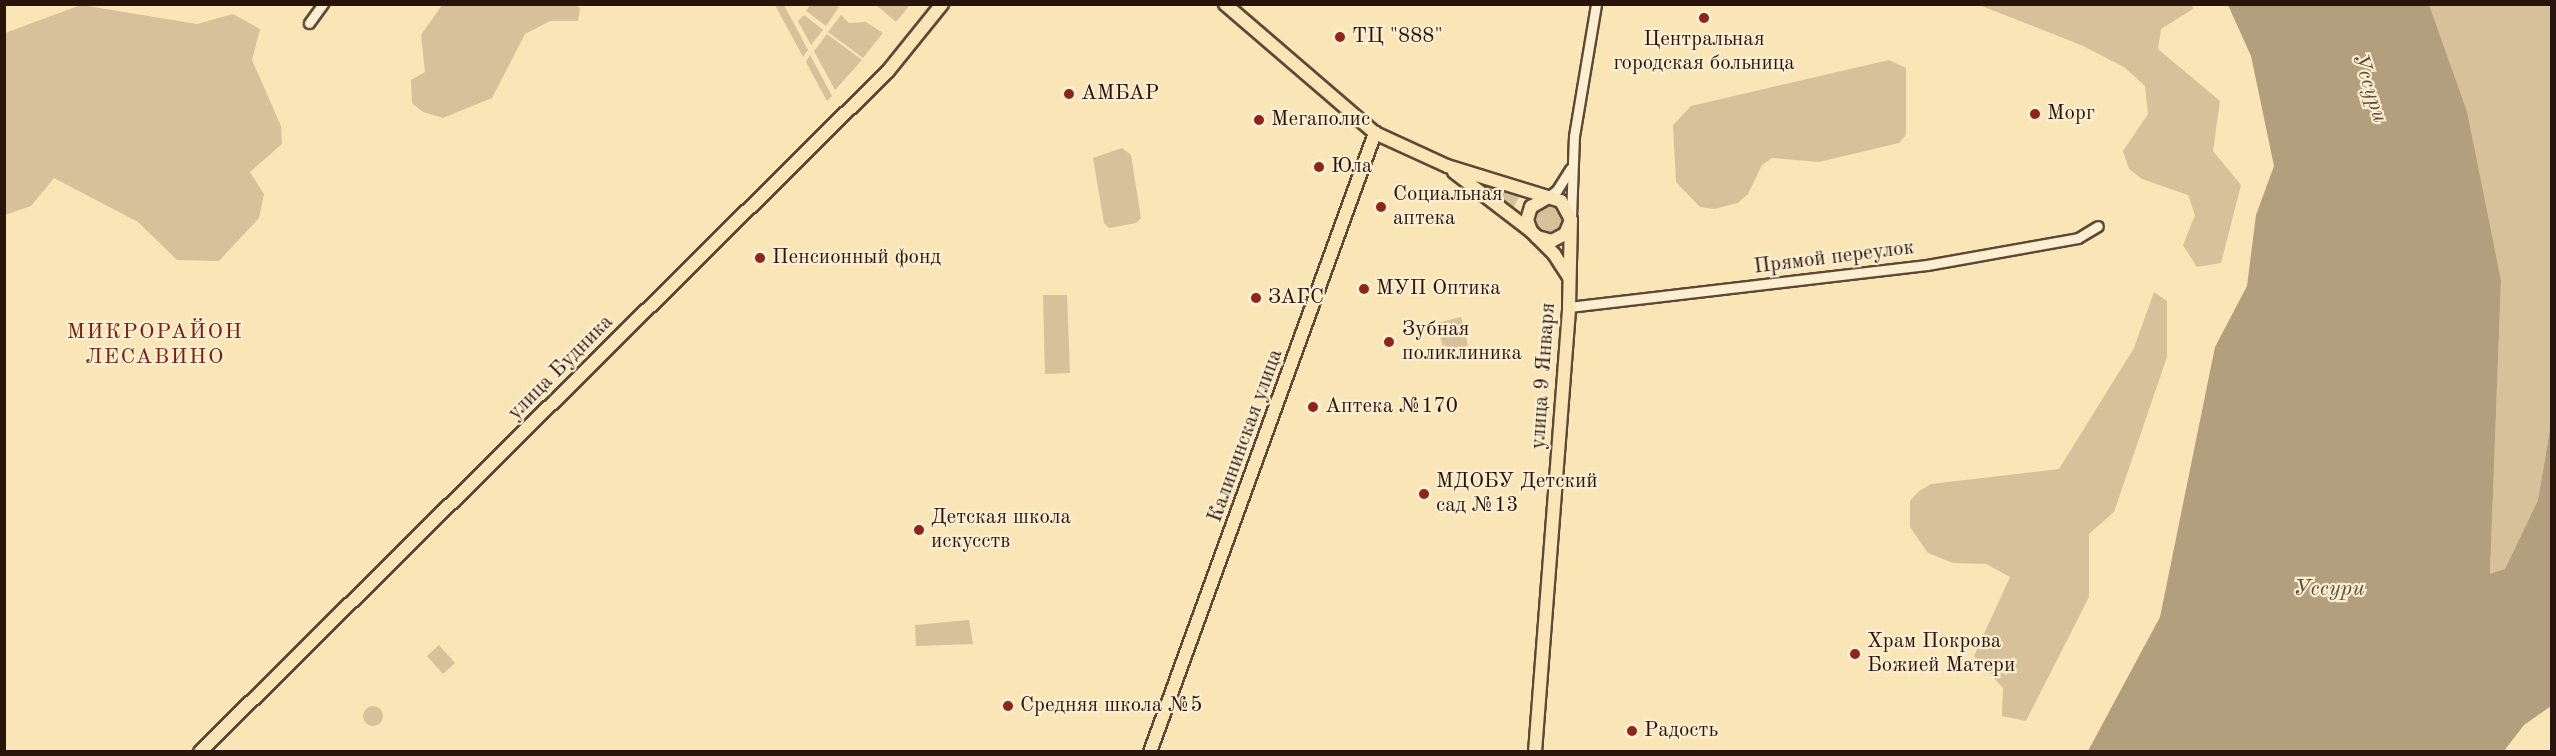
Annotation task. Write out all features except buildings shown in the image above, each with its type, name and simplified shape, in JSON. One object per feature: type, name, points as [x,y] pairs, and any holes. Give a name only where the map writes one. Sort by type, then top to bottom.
[{"type":"main road","points":[[1226,4],[1375,133],[1447,166],[1548,197],[1567,206],[1571,220],[1559,239],[1534,234],[1447,166]]},
{"type":"main road","name":"улица Будника","points":[[200,752],[874,85],[942,6]]},
{"type":"main road","name":"Калининская улица","points":[[1150,752],[1375,133]]},
{"type":"main road","points":[[1548,197],[1531,207],[1527,220],[1534,234],[1569,278]]},
{"type":"main road","name":"улица 9 Января","points":[[1535,752],[1569,308],[1571,220]]},
{"type":"street","points":[[309,24],[323,4]]},
{"type":"street","name":"улица 9 Января","points":[[1571,220],[1571,167],[1596,4]]},
{"type":"street","points":[[1548,197],[1557,190],[1571,167]]},
{"type":"street","name":"Прямой переулок","points":[[1569,308],[1927,265],[2078,238],[2098,226]]},
{"type":"shaded area","points":[[573,4],[580,8],[578,21],[550,21],[525,34],[492,98],[443,118],[423,112],[412,103],[411,80],[425,72],[421,35],[442,5]]},
{"type":"shaded area","points":[[876,4],[910,5],[896,22]]},
{"type":"shaded area","points":[[81,5],[197,24],[233,14],[260,29],[252,60],[281,126],[282,144],[250,172],[264,194],[259,218],[219,261],[177,260],[138,222],[54,178],[31,206],[5,215],[5,33]]},
{"type":"shaded area","points":[[775,5],[784,5],[808,50],[803,57]]},
{"type":"shaded area","points":[[810,5],[839,7],[826,26],[806,11]]},
{"type":"shaded area","points":[[1979,5],[2192,5],[2193,9],[2161,29],[2158,49],[2220,101],[2213,151],[2241,185],[2221,263],[2197,267],[2183,245],[2195,215],[2188,195],[2142,179],[2129,169],[2123,151],[2148,114],[2145,86],[2124,67],[2081,45]]},
{"type":"shaded area","points":[[2429,5],[2551,5],[2551,423],[2538,500],[2505,569],[2490,575],[2501,281]]},
{"type":"shaded area","points":[[804,15],[823,30],[811,45],[798,21]]},
{"type":"shaded area","points":[[841,15],[849,23],[866,22],[883,33],[863,58],[828,32]]},
{"type":"shaded area","points":[[827,34],[862,60],[835,90],[814,51]]},
{"type":"shaded area","points":[[810,55],[832,96],[827,101],[806,62]]},
{"type":"shaded area","points":[[1889,60],[1906,68],[1906,135],[1899,143],[1819,162],[1772,158],[1762,165],[1748,194],[1738,203],[1714,209],[1700,207],[1676,182],[1673,125],[1691,106]]},
{"type":"shaded area","points":[[1122,148],[1131,155],[1141,218],[1136,223],[1109,228],[1104,223],[1093,158]]},
{"type":"shaded area","points":[[1476,179],[1520,195],[1513,208]]},
{"type":"shaded area","points":[[1549,206],[1559,211],[1564,221],[1559,231],[1549,236],[1539,231],[1534,221],[1539,211]]},
{"type":"shaded area","points":[[2154,292],[2167,301],[2167,357],[2114,512],[2089,534],[2089,597],[2026,721],[2002,716],[2003,688],[1974,656],[2010,577],[1986,564],[1953,563],[1928,553],[1910,527],[1910,501],[1919,491],[1931,484],[2059,469],[2134,348]]},
{"type":"shaded area","points":[[1043,295],[1067,295],[1070,373],[1045,374]]},
{"type":"shaded area","points":[[1461,317],[1468,346],[1444,352],[1437,323]]},
{"type":"shaded area","points":[[969,620],[973,644],[916,646],[915,625]]},
{"type":"shaded area","points":[[439,645],[455,663],[443,674],[427,656]]},
{"type":"shaded area","points":[[373,706],[380,709],[383,716],[380,723],[373,726],[366,723],[363,716],[366,709]]},
{"type":"water","name":"Уссури","points":[[2228,5],[2429,5],[2467,112],[2501,281],[2490,574],[2505,569],[2538,500],[2551,423],[2551,706],[2524,725],[2504,751],[2088,751],[2160,617],[2215,347],[2247,286],[2256,215],[2274,166],[2251,56]]},
{"type":"place","name":"Центральная городская больница","points":[[1704,18]]},
{"type":"place","name":"ТЦ \"888\"","points":[[1340,37]]},
{"type":"place","name":"АМБАР","points":[[1069,94]]},
{"type":"place","name":"Морг","points":[[2035,114]]},
{"type":"place","name":"Мегаполис","points":[[1259,120]]},
{"type":"place","name":"Юла","points":[[1319,167]]},
{"type":"place","name":"Социальная аптека","points":[[1381,207]]},
{"type":"place","name":"Пенсионный фонд","points":[[760,258]]},
{"type":"place","name":"МУП Оптика","points":[[1364,289]]},
{"type":"place","name":"ЗАГС","points":[[1256,298]]},
{"type":"place","name":"Зубная поликлиника","points":[[1389,342]]},
{"type":"place","name":"Аптека №170","points":[[1313,407]]},
{"type":"place","name":"МДОБУ Детский сад №13","points":[[1424,494]]},
{"type":"place","name":"Детская школа искусств","points":[[919,530]]},
{"type":"place","name":"Храм Покрова Божией Матери","points":[[1855,654]]},
{"type":"place","name":"Средняя школа №5","points":[[1008,706]]},
{"type":"place","name":"Радость","points":[[1632,731]]},
{"type":"district","name":"МИКРОРАЙОН ЛЕСАВИНО","points":[[155,344]]}]
